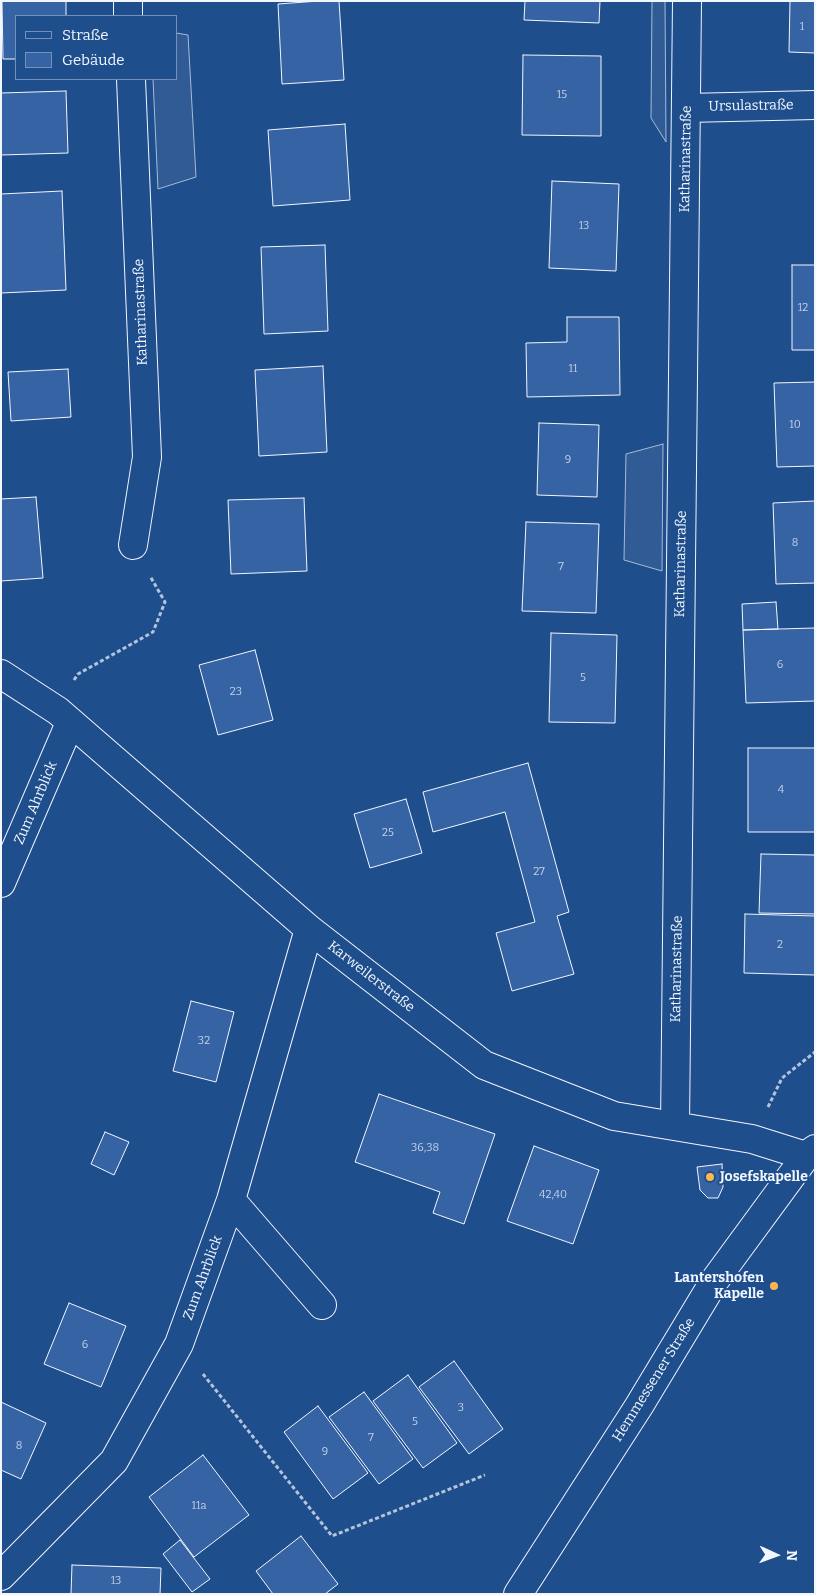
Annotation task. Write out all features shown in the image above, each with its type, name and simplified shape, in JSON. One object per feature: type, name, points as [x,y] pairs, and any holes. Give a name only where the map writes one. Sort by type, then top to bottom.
[{"type":"street","points":[[128,1],[128,15]]},
{"type":"street","name":"Katharinastraße","points":[[675,1126],[686,1]]},
{"type":"street","name":"Katharinastraße","points":[[131,80],[147,457],[133,544]]},
{"type":"street","name":"Ursulastraße","points":[[686,108],[815,105]]},
{"type":"street","name":"Karweilerstraße","points":[[1,674],[64,717],[308,929],[484,1064],[614,1116],[752,1139],[810,1152]]},
{"type":"street","name":"Zum Ahrblick","points":[[1,884],[64,717]]},
{"type":"street","name":"Zum Ahrblick","points":[[1,1576],[114,1461],[179,1344],[231,1200],[308,929]]},
{"type":"street","name":"Hemmessener Straße","points":[[518,1594],[639,1406],[715,1280],[810,1152]]},
{"type":"street","points":[[231,1200],[322,1305]]},
{"type":"path","points":[[64,717],[78,674],[153,632],[165,602],[133,544]]},
{"type":"path","points":[[752,1139],[782,1078],[815,1052]]},
{"type":"path","points":[[179,1344],[332,1536],[485,1475]]},
{"type":"shaded area","points":[[652,1],[665,1],[666,142],[651,118]]},
{"type":"shaded area","points":[[178,33],[188,35],[196,177],[158,189],[153,80],[178,80]]},
{"type":"shaded area","points":[[663,444],[662,571],[624,560],[626,454]]},
{"type":"building","points":[[2,1],[66,1],[66,15],[15,15],[15,59],[3,59]]},
{"type":"building","points":[[339,1],[344,80],[282,84],[278,4]]},
{"type":"building","points":[[525,1],[600,1],[599,23],[524,20]]},
{"type":"building","points":[[790,1],[815,1],[815,53],[789,52]]},
{"type":"building","points":[[523,55],[601,56],[601,136],[522,135]]},
{"type":"building","points":[[66,91],[68,153],[1,155],[1,93]]},
{"type":"building","points":[[345,124],[350,200],[273,206],[268,130]]},
{"type":"building","points":[[552,181],[619,184],[616,271],[549,268]]},
{"type":"building","points":[[62,191],[66,290],[1,293],[1,194]]},
{"type":"building","points":[[325,245],[328,331],[264,334],[261,247]]},
{"type":"building","points":[[792,265],[815,265],[815,350],[792,350]]},
{"type":"building","points":[[567,317],[619,317],[620,395],[527,397],[526,343],[567,342]]},
{"type":"building","points":[[323,366],[327,452],[259,456],[255,370]]},
{"type":"building","points":[[68,369],[71,417],[11,421],[8,372]]},
{"type":"building","points":[[815,382],[815,466],[777,467],[774,383]]},
{"type":"building","points":[[539,423],[599,425],[597,497],[537,495]]},
{"type":"building","points":[[36,497],[43,578],[1,581],[1,499]]},
{"type":"building","points":[[304,498],[307,571],[231,574],[228,500]]},
{"type":"building","points":[[815,501],[815,583],[776,584],[773,503]]},
{"type":"building","points":[[526,522],[599,524],[596,613],[522,611]]},
{"type":"building","points":[[776,602],[778,629],[743,630],[742,604]]},
{"type":"building","points":[[815,628],[815,701],[746,703],[743,630]]},
{"type":"building","points":[[551,633],[617,635],[615,723],[549,722]]},
{"type":"building","points":[[255,650],[273,720],[218,735],[199,665]]},
{"type":"building","points":[[748,748],[815,748],[815,832],[748,832]]},
{"type":"building","points":[[528,763],[569,912],[557,916],[574,974],[512,991],[496,933],[535,922],[505,812],[433,832],[423,792]]},
{"type":"building","points":[[406,799],[422,853],[370,868],[354,814]]},
{"type":"building","points":[[761,854],[815,855],[815,914],[759,913]]},
{"type":"building","points":[[745,914],[815,916],[815,975],[744,973]]},
{"type":"building","points":[[191,1001],[234,1012],[216,1082],[173,1071]]},
{"type":"building","points":[[379,1094],[495,1134],[464,1224],[433,1213],[440,1192],[355,1162]]},
{"type":"building","points":[[105,1132],[129,1142],[114,1175],[91,1164]]},
{"type":"building","points":[[534,1146],[599,1170],[573,1244],[507,1221]]},
{"type":"building","name":"Josefskapelle","points":[[722,1164],[723,1187],[718,1198],[708,1198],[700,1190],[697,1167]]},
{"type":"building","points":[[69,1303],[126,1326],[101,1387],[44,1364]]},
{"type":"building","points":[[454,1361],[503,1429],[469,1454],[419,1387]]},
{"type":"building","points":[[408,1375],[457,1443],[423,1468],[373,1401]]},
{"type":"building","points":[[364,1392],[413,1459],[379,1484],[329,1417]]},
{"type":"building","points":[[1,1402],[46,1423],[21,1479],[1,1470]]},
{"type":"building","points":[[318,1406],[368,1473],[333,1499],[284,1432]]},
{"type":"building","points":[[203,1455],[249,1515],[194,1557],[149,1497]]},
{"type":"building","points":[[301,1536],[338,1584],[325,1594],[273,1594],[256,1571]]},
{"type":"building","points":[[180,1540],[210,1579],[192,1592],[163,1554]]},
{"type":"building","points":[[72,1565],[161,1568],[160,1594],[71,1594]]},
{"type":"place","name":"Josefskapelle","points":[[710,1177]]},
{"type":"place","name":"Lantershofen Kapelle","points":[[774,1286]]}]
